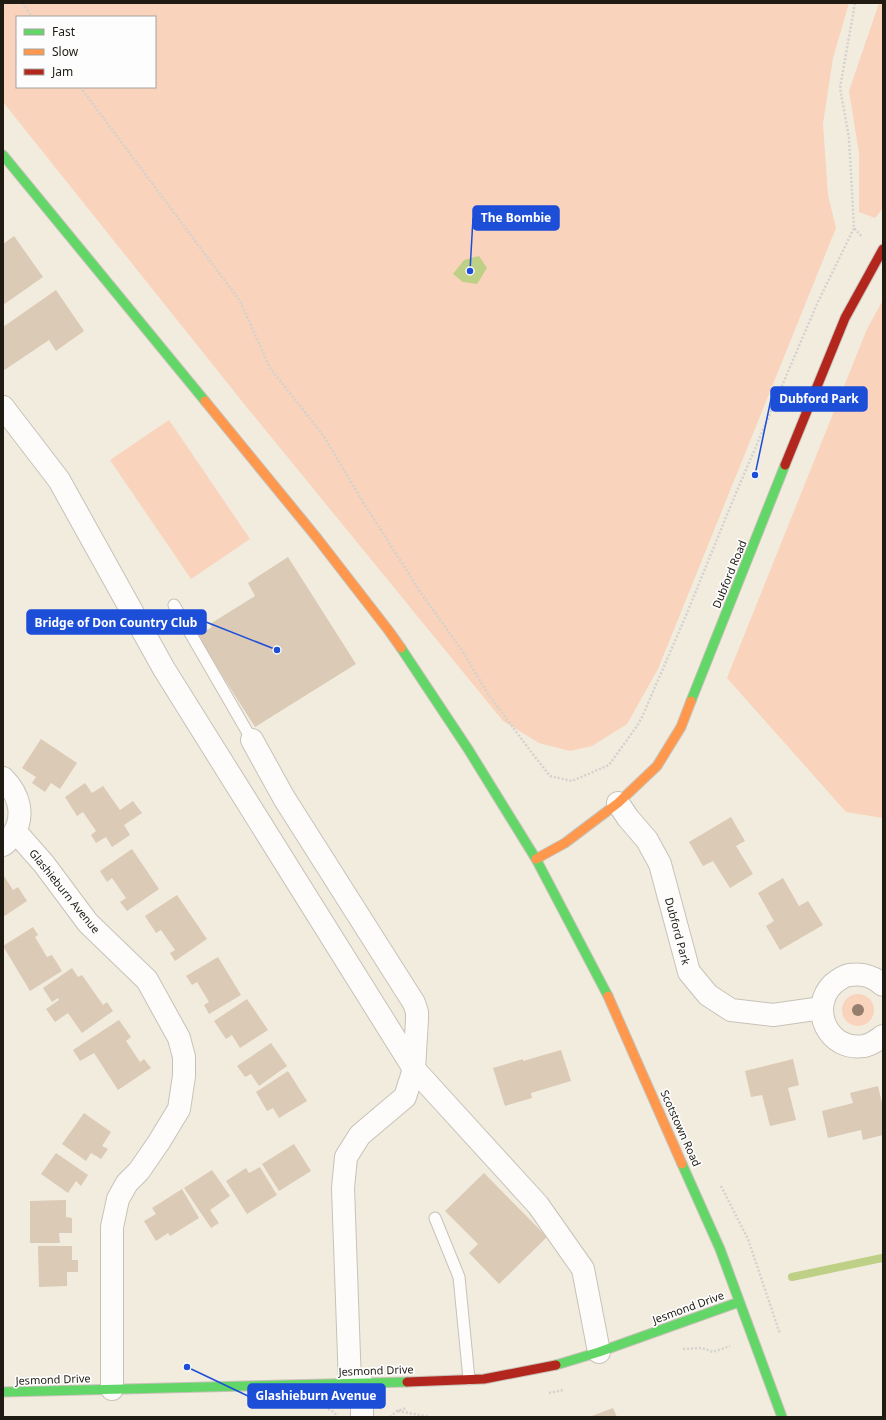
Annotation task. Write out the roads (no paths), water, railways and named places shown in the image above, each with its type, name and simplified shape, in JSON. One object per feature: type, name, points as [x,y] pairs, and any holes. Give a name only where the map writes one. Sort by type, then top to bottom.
[{"type":"main road","name":"Scotstown Road","points":[[3,155],[312,532],[389,630],[450,720],[536,859],[609,997],[720,1249],[782,1417]]},
{"type":"main road","name":"Dubford Road","points":[[536,859],[565,843],[618,803],[657,766],[680,727],[845,318],[881,253]]},
{"type":"main road","name":"Jesmond Drive","points":[[3,1392],[356,1384],[484,1379],[561,1364],[739,1302]]},
{"type":"street","points":[[3,407],[59,480],[164,669],[414,1069],[538,1205],[583,1269],[599,1352]]},
{"type":"street","points":[[252,740],[284,798],[414,1004],[417,1012],[414,1069],[405,1097],[360,1136],[346,1157],[343,1188],[356,1384],[362,1417]]},
{"type":"street","name":"Glashieburn Avenue","points":[[3,778],[13,790],[19,803],[19,817],[9,838],[44,864],[88,923],[147,980],[180,1038],[184,1056],[184,1076],[179,1109],[170,1126],[139,1171],[127,1182],[118,1199],[112,1234],[112,1389]]},
{"type":"street","name":"Dubford Park","points":[[618,803],[628,818],[647,840],[660,864],[689,972],[708,995],[731,1010],[773,1015],[822,1008]]},
{"type":"street","points":[[883,985],[868,975],[857,974],[846,976],[836,981],[829,988],[824,998],[822,1008],[823,1019],[827,1029],[834,1037],[843,1043],[853,1046],[864,1046],[875,1042],[883,1036]]},
{"type":"lane","points":[[174,605],[252,740]]},
{"type":"lane","points":[[435,1218],[459,1277],[469,1379]]},
{"type":"waterway","points":[[792,1277],[882,1258]]},
{"type":"place","name":"The Bombie","points":[[470,271]]},
{"type":"place","name":"Dubford Park","points":[[755,475]]},
{"type":"place","name":"Bridge of Don Country Club","points":[[277,650]]},
{"type":"place","name":"Glashieburn Avenue","points":[[187,1367]]}]
